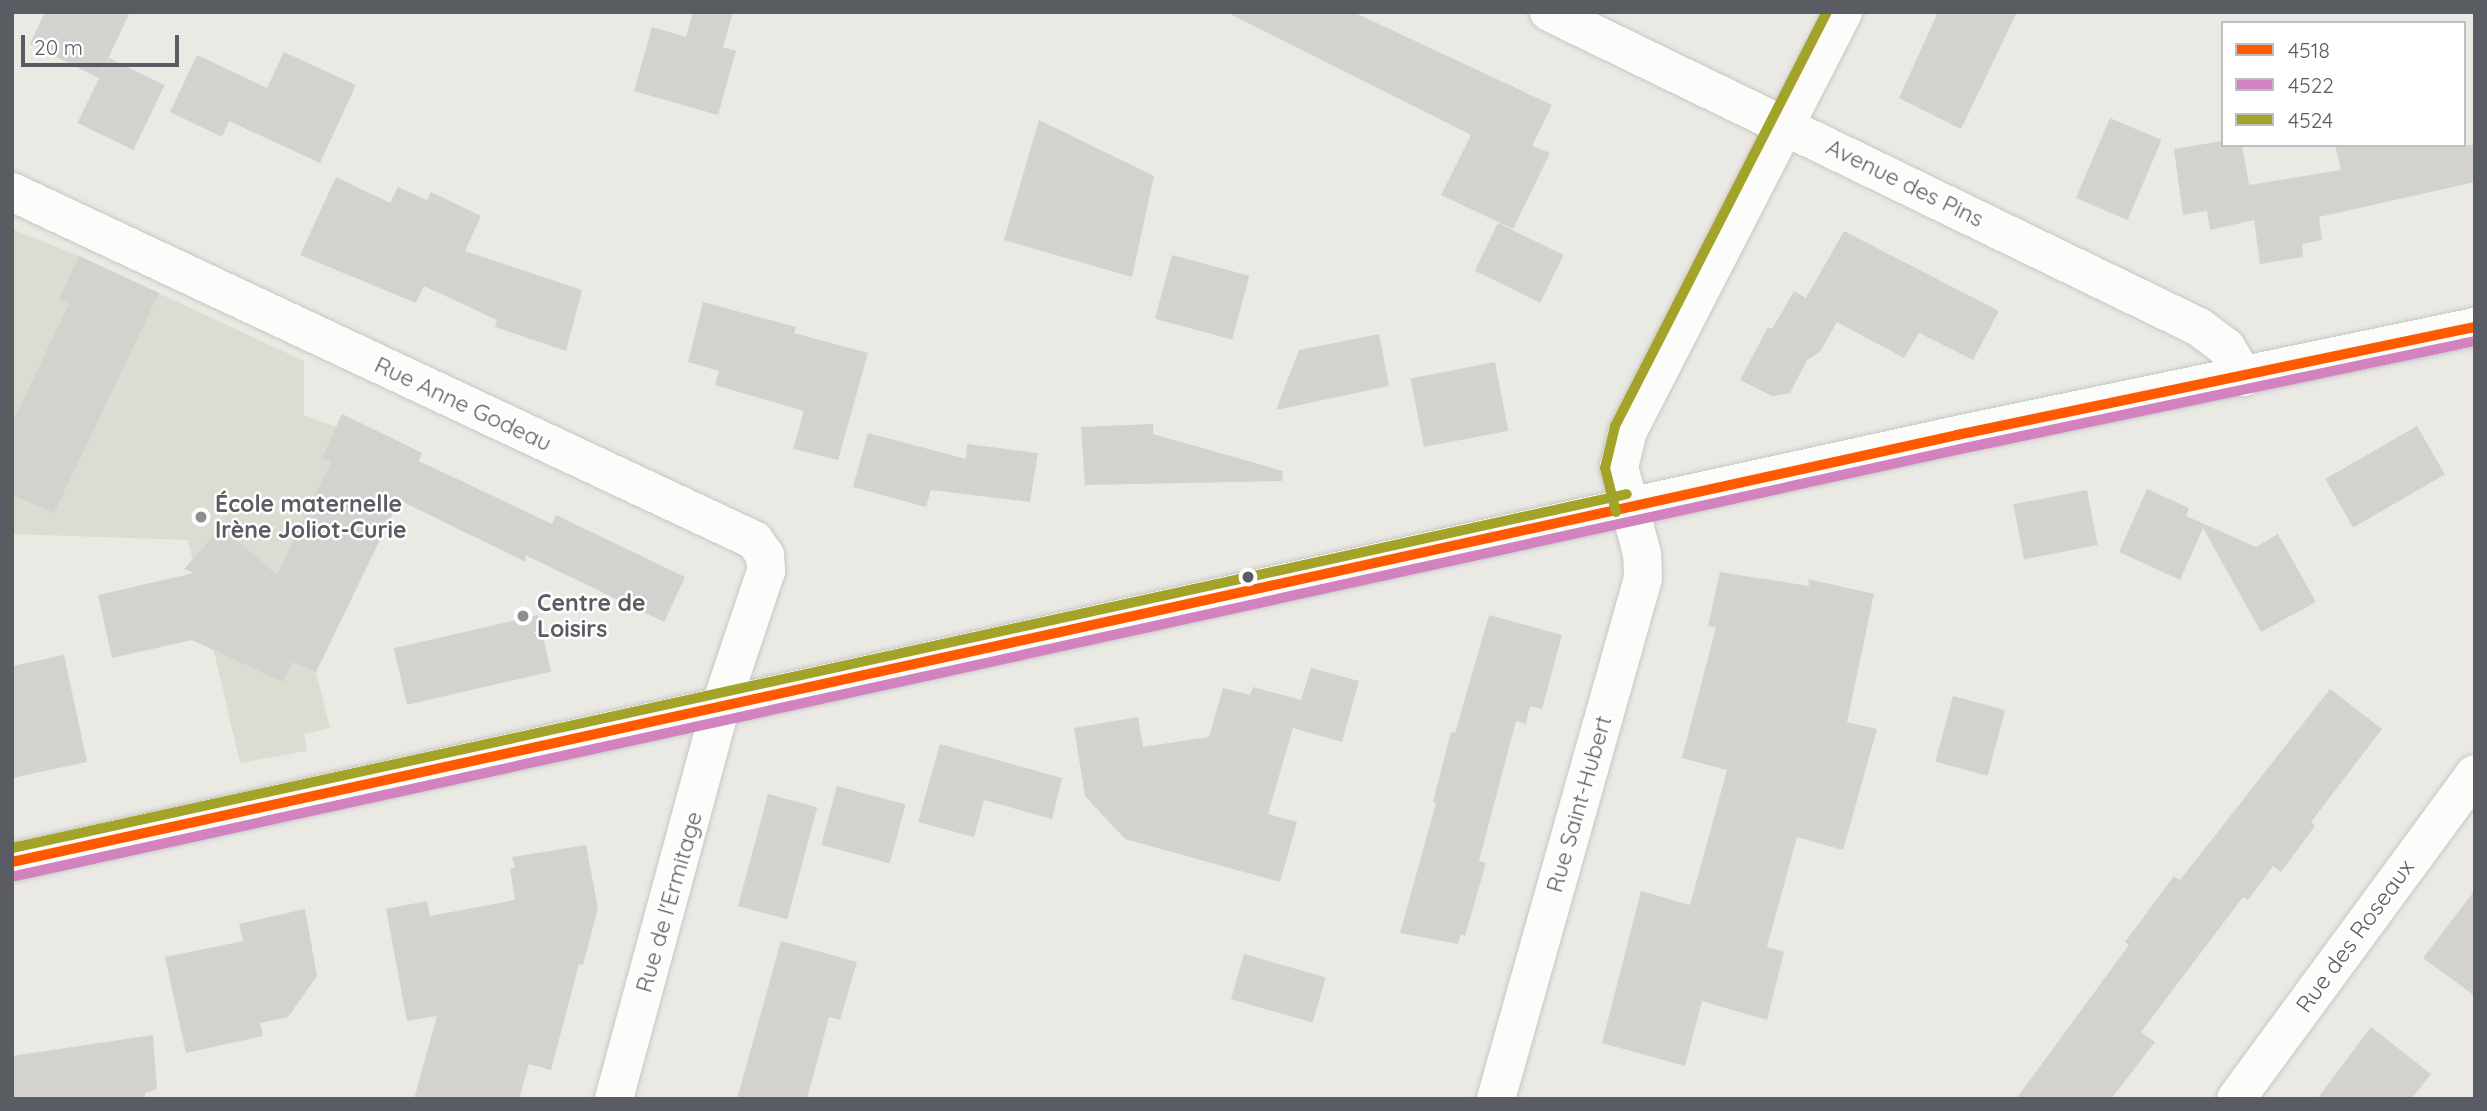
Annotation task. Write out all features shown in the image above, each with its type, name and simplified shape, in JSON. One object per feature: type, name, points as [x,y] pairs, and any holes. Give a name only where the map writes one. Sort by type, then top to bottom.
[{"type":"street","name":"Avenue des Pins","points":[[1549,12],[2199,327],[2226,347],[2244,377]]},
{"type":"street","name":"Rue Saint-Hubert","points":[[1496,1099],[1643,578],[1642,554],[1619,467],[1628,431],[1843,12]]},
{"type":"street","name":"Rue Anne Godeau","points":[[12,192],[754,540],[765,555],[766,571],[721,705]]},
{"type":"street","points":[[12,862],[1943,438],[2475,327]]},
{"type":"street","name":"Rue de l'Ermitage","points":[[614,1099],[721,705]]},
{"type":"street","name":"Rue des Roseaux","points":[[2236,1099],[2475,774]]},
{"type":"shaded area","name":"École maternelle Irène Joliot-Curie","points":[[12,229],[79,256],[304,361],[304,415],[336,427],[342,414],[422,453],[316,672],[330,728],[304,734],[307,751],[240,763],[188,540],[12,534]]},
{"type":"building","points":[[45,12],[130,12],[99,78],[30,44]]},
{"type":"building","points":[[693,12],[733,12],[723,47],[736,51],[718,115],[634,91],[652,27],[686,37]]},
{"type":"building","points":[[1226,12],[1353,12],[1552,105],[1532,146],[1550,153],[1513,229],[1441,195],[1471,135]]},
{"type":"building","points":[[1938,12],[2017,12],[1961,129],[1899,98]]},
{"type":"building","points":[[284,52],[356,85],[320,163],[229,121],[222,137],[170,112],[197,55],[267,88]]},
{"type":"building","points":[[109,58],[165,85],[133,150],[77,123]]},
{"type":"building","points":[[2110,118],[2162,140],[2128,220],[2076,198]]},
{"type":"building","points":[[1039,120],[1154,176],[1132,277],[1004,240]]},
{"type":"building","points":[[2221,141],[2221,147],[2242,147],[2249,185],[2341,170],[2335,147],[2475,145],[2475,182],[2319,217],[2322,240],[2302,244],[2303,257],[2260,264],[2254,220],[2210,230],[2207,211],[2183,215],[2174,149]]},
{"type":"building","points":[[336,177],[390,203],[398,187],[427,200],[431,192],[481,216],[465,251],[582,290],[566,351],[495,327],[497,320],[424,286],[416,303],[300,255]]},
{"type":"building","points":[[1498,223],[1564,255],[1540,303],[1475,271]]},
{"type":"building","points":[[1844,231],[1999,311],[1973,360],[1919,333],[1904,358],[1837,322],[1820,352],[1807,360],[1790,393],[1772,396],[1740,380],[1768,327],[1772,329],[1794,291],[1806,298]]},
{"type":"building","points":[[1172,255],[1249,276],[1232,339],[1155,319]]},
{"type":"building","points":[[79,256],[159,293],[54,513],[12,495],[12,423],[69,304],[59,299]]},
{"type":"building","points":[[703,302],[796,327],[794,333],[868,353],[838,460],[793,449],[804,411],[715,385],[719,371],[688,362]]},
{"type":"building","points":[[1379,334],[1389,386],[1276,410],[1299,350]]},
{"type":"building","points":[[1495,362],[1508,431],[1424,447],[1411,378]]},
{"type":"building","points":[[342,414],[422,453],[419,461],[552,524],[556,515],[685,577],[664,622],[525,555],[526,562],[399,500],[316,672],[293,662],[283,682],[192,640],[112,658],[98,595],[194,573],[184,569],[222,527],[277,575],[331,462],[322,458]]},
{"type":"building","points":[[1153,424],[1153,434],[1283,471],[1282,481],[1085,485],[1081,427]]},
{"type":"building","points":[[2417,426],[2445,474],[2353,527],[2325,479]]},
{"type":"building","points":[[868,433],[966,459],[967,444],[1038,453],[1030,502],[931,490],[926,507],[853,487]]},
{"type":"building","points":[[2147,489],[2189,508],[2186,516],[2256,547],[2278,534],[2316,602],[2261,632],[2203,528],[2180,580],[2119,552]]},
{"type":"building","points":[[2087,490],[2098,545],[2024,559],[2013,504]]},
{"type":"building","points":[[1720,572],[1809,586],[1808,579],[1874,594],[1847,722],[1877,729],[1843,850],[1797,837],[1767,947],[1784,952],[1767,1020],[1702,1001],[1685,1066],[1602,1043],[1641,891],[1690,905],[1727,770],[1682,758],[1716,627],[1708,626]]},
{"type":"building","points":[[538,615],[551,672],[407,705],[394,648]]},
{"type":"building","points":[[1489,615],[1562,635],[1542,709],[1530,706],[1526,724],[1516,721],[1479,861],[1486,863],[1465,936],[1461,934],[1458,944],[1400,933],[1436,803],[1433,802],[1451,732],[1455,733]]},
{"type":"building","points":[[64,655],[87,762],[12,778],[12,666]]},
{"type":"building","points":[[1311,668],[1359,681],[1342,742],[1293,728],[1268,814],[1297,822],[1280,882],[1125,839],[1085,796],[1074,728],[1138,717],[1143,747],[1209,737],[1223,688],[1250,695],[1253,687],[1301,700]]},
{"type":"building","points":[[2330,689],[2382,729],[2311,822],[2315,826],[2281,872],[2273,866],[2248,900],[2243,897],[2141,1032],[2155,1042],[2111,1099],[2016,1099],[2129,945],[2125,942],[2174,876],[2180,880]]},
{"type":"building","points":[[1953,696],[2005,710],[1988,776],[1935,762]]},
{"type":"building","points":[[940,744],[1062,778],[1052,819],[984,800],[974,837],[918,822]]},
{"type":"building","points":[[837,786],[906,804],[890,863],[821,845]]},
{"type":"building","points":[[768,794],[817,807],[787,919],[738,906]]},
{"type":"building","points":[[586,845],[598,908],[583,965],[579,964],[551,1070],[529,1064],[519,1099],[414,1099],[437,1016],[407,1021],[386,909],[427,901],[430,916],[515,900],[510,869],[515,868],[512,857]]},
{"type":"building","points":[[2475,890],[2475,996],[2423,958]]},
{"type":"building","points":[[305,909],[317,976],[288,1017],[260,1023],[263,1036],[186,1053],[165,957],[243,941],[239,924]]},
{"type":"building","points":[[781,941],[857,962],[840,1020],[829,1017],[807,1099],[737,1099]]},
{"type":"building","points":[[1244,954],[1326,977],[1313,1023],[1231,999]]},
{"type":"building","points":[[2371,1027],[2431,1074],[2411,1099],[2317,1099]]},
{"type":"building","points":[[153,1035],[157,1089],[145,1093],[145,1099],[12,1099],[12,1056]]},
{"type":"transit line","name":"4524","points":[[1616,512],[1605,468],[1615,426],[1827,12]]},
{"type":"transit line","name":"4518","points":[[12,862],[1957,435],[2475,327]]},
{"type":"transit line","name":"4522","points":[[15,876],[1960,449],[2475,341]]},
{"type":"transit line","name":"4524","points":[[12,848],[1627,494]]},
{"type":"place","name":"École maternelle Irène Joliot-Curie","points":[[201,517]]},
{"type":"place","name":"Centre de Loisirs","points":[[523,616]]}]
